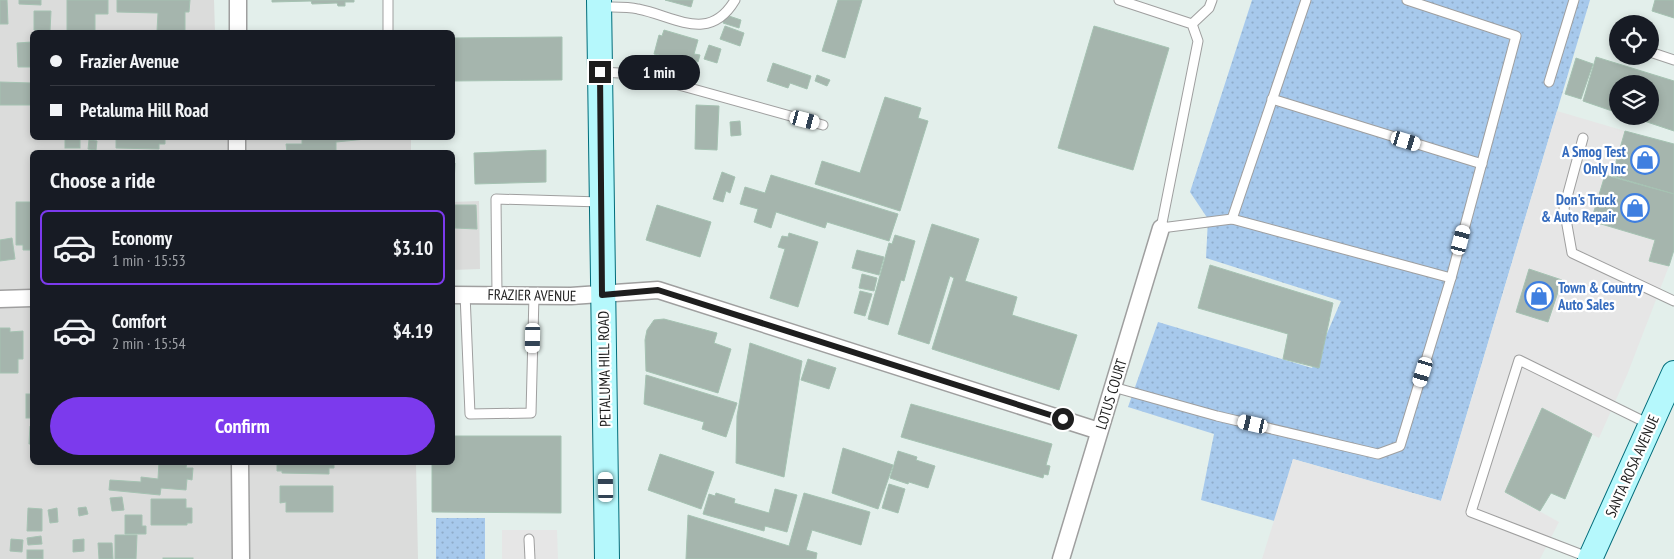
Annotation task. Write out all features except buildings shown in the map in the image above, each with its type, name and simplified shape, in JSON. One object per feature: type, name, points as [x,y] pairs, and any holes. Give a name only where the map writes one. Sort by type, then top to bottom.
[{"type":"main road","name":"PETALUMA HILL ROAD","points":[[599,3],[607,559]]},
{"type":"main road","name":"SANTA ROSA AVENUE","points":[[1590,558],[1674,373]]},
{"type":"street","points":[[238,0],[238,30]]},
{"type":"street","name":"LOTUS COURT","points":[[1061,559],[1161,228]]},
{"type":"street","name":"FRAZIER AVENUE","points":[[459,294],[602,295],[658,290],[1099,431]]},
{"type":"street","points":[[0,298],[30,298]]},
{"type":"street","points":[[240,465],[241,559]]},
{"type":"lane","points":[[388,0],[388,30]]},
{"type":"lane","points":[[599,3],[638,9],[702,25],[717,20],[735,0]]},
{"type":"lane","points":[[1119,0],[1131,2],[1192,24]]},
{"type":"lane","points":[[1192,24],[1209,8],[1212,0]]},
{"type":"lane","points":[[1232,219],[1306,0]]},
{"type":"lane","points":[[1113,387],[1217,416],[1378,454],[1400,446],[1451,278],[1516,36],[1407,0]]},
{"type":"lane","points":[[1549,82],[1574,0]]},
{"type":"lane","points":[[1192,24],[1198,41],[1161,228],[1232,219],[1451,278]]},
{"type":"lane","points":[[1659,55],[1674,60]]},
{"type":"lane","points":[[600,72],[639,74],[824,125]]},
{"type":"lane","points":[[1272,99],[1482,164]]},
{"type":"lane","points":[[1583,138],[1564,208],[1572,253],[1674,301]]},
{"type":"lane","points":[[497,294],[496,199],[601,202]]},
{"type":"lane","points":[[459,294],[470,414],[531,413],[534,295]]},
{"type":"lane","points":[[1590,558],[1471,512],[1519,360],[1651,424]]},
{"type":"lane","points":[[529,539],[530,559]]},
{"type":"shaded area","points":[[0,0],[214,0],[215,30],[30,30],[30,140],[411,140],[411,150],[30,150],[30,465],[416,465],[418,559],[0,559]]},
{"type":"shaded area","points":[[1252,0],[1590,0],[1441,501],[1293,459],[1278,522],[1201,500],[1214,434],[1128,407],[1158,322],[1312,368],[1341,301],[1206,258],[1208,219],[1190,192]]},
{"type":"shaded area","points":[[1557,111],[1625,131],[1612,176],[1605,175],[1591,221],[1655,240],[1649,261],[1669,266],[1627,375],[1599,438],[1541,409],[1505,492],[1559,522],[1540,559],[1262,559],[1293,459],[1441,501]]},
{"type":"shaded area","points":[[479,201],[480,269],[455,270],[455,202]]},
{"type":"shaded area","points":[[436,518],[485,518],[485,559],[436,559]]},
{"type":"shaded area","points":[[502,530],[557,530],[558,559],[502,559]]},
{"type":"place","name":"A Smog Test Only Inc","points":[[1645,160]]},
{"type":"place","name":"Don's Truck & Auto Repair","points":[[1635,208]]},
{"type":"place","name":"Town & Country Auto Sales","points":[[1539,296]]},
{"type":"route","points":[[600,72],[602,295],[658,290],[1063,419]]}]
